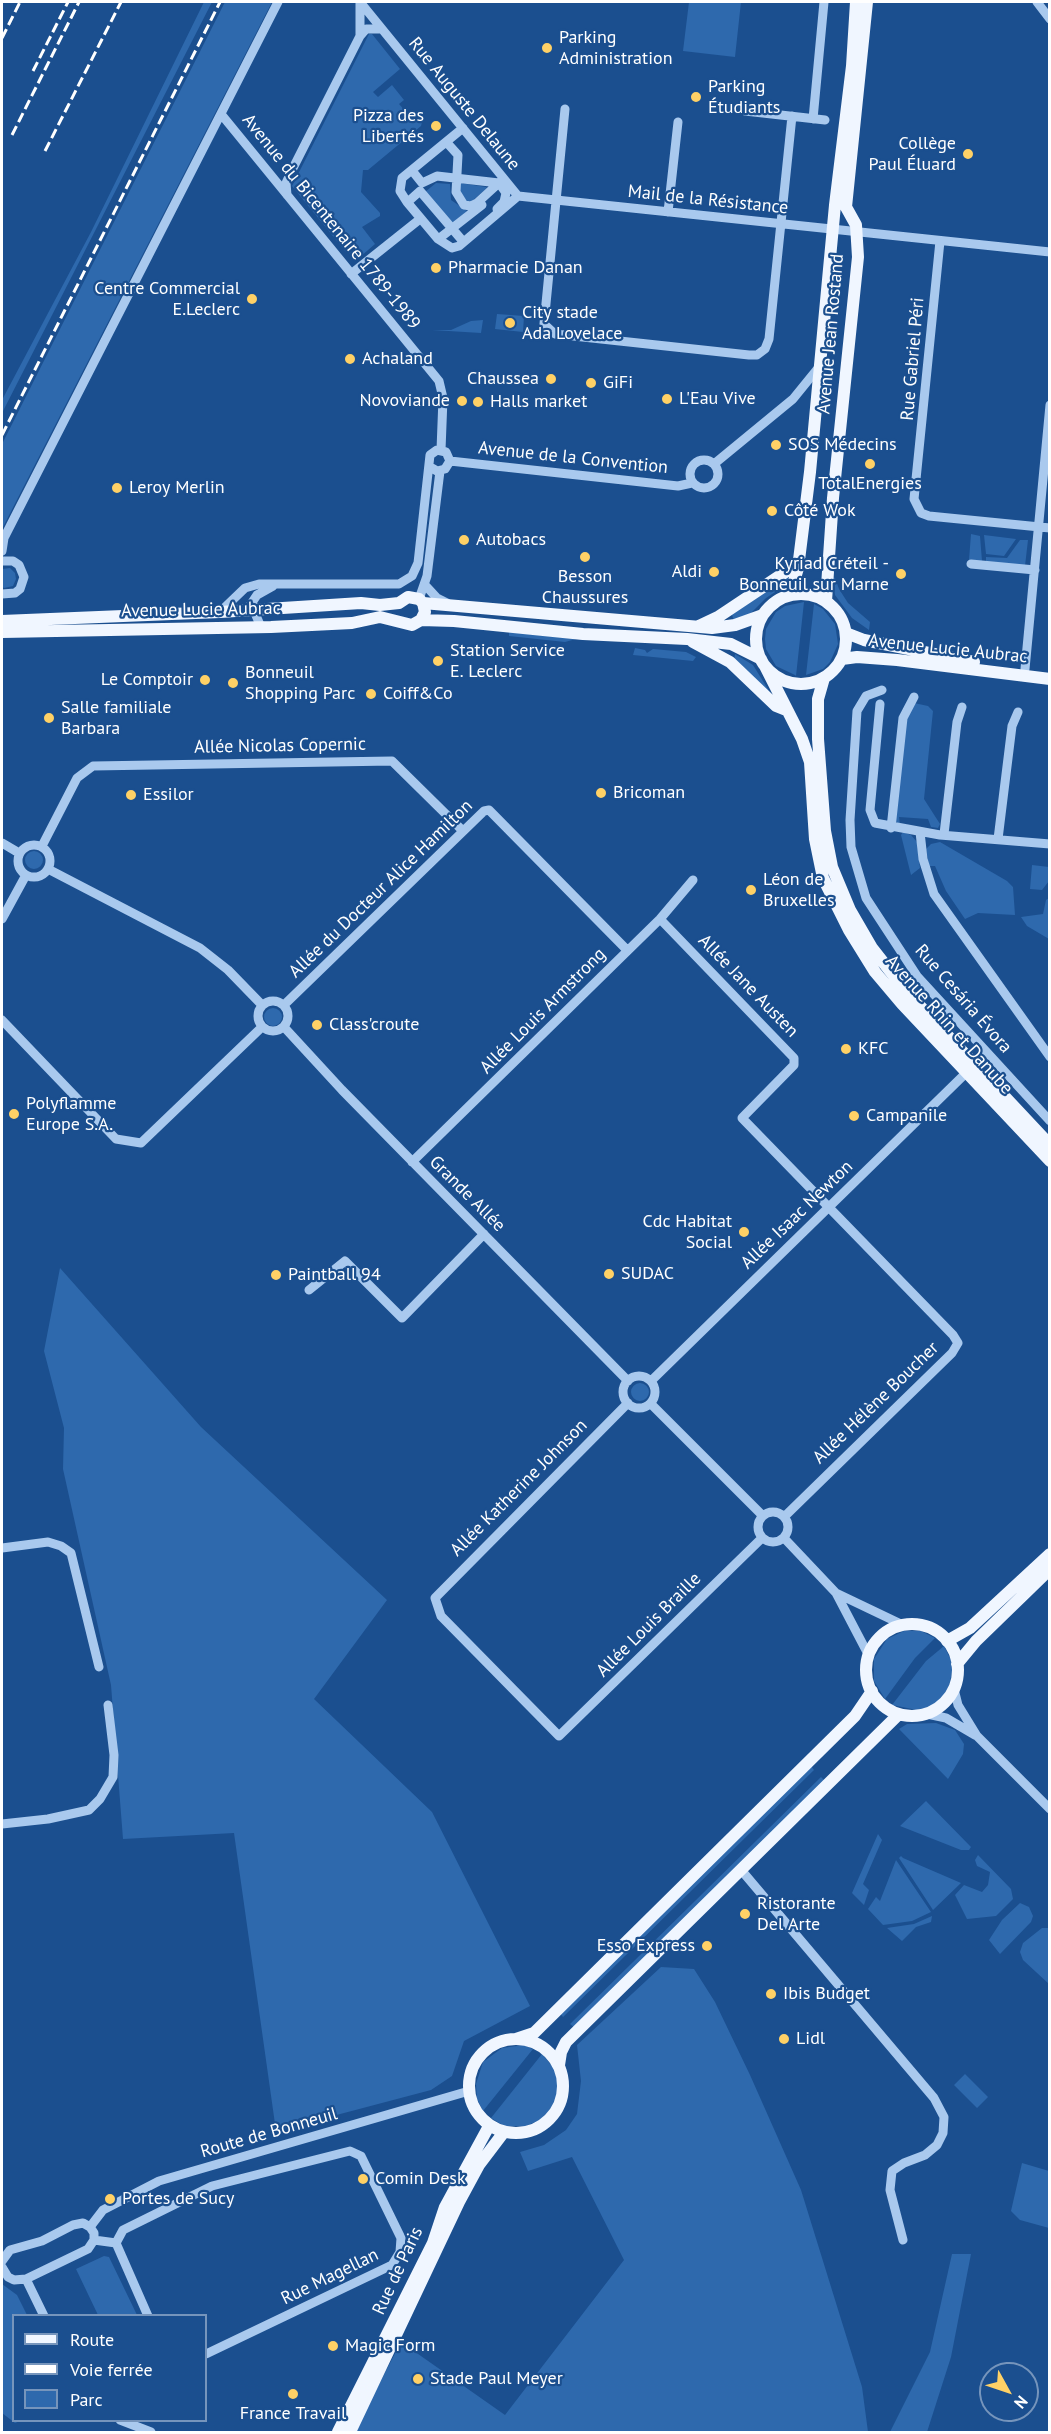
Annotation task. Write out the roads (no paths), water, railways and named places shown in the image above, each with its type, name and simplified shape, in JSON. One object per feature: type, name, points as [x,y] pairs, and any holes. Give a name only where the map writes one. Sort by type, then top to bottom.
[{"type":"main road","name":"Avenue Jean Rostand","points":[[790,595],[799,563],[852,66],[856,2]]},
{"type":"main road","name":"Avenue Jean Rostand","points":[[826,601],[833,498],[858,257],[857,233],[846,207],[867,2]]},
{"type":"main road","points":[[698,626],[718,617],[799,563]]},
{"type":"main road","points":[[810,594],[826,601],[843,621],[846,633],[842,659],[824,678],[794,684],[781,679],[763,662],[756,635],[763,615],[779,599],[790,595],[810,594]]},
{"type":"main road","name":"Avenue Lucie Aubrac","points":[[2,621],[399,603],[408,597],[455,606],[698,626],[730,626],[763,615]]},
{"type":"main road","points":[[421,601],[425,612],[421,620]]},
{"type":"main road","points":[[399,603],[397,614],[401,621]]},
{"type":"main road","name":"Avenue Lucie Aubrac","points":[[2,632],[261,627],[352,623],[380,617],[412,625],[421,620],[726,643],[763,662]]},
{"type":"main road","name":"Avenue Lucie Aubrac","points":[[846,633],[864,640],[962,660],[1050,672]]},
{"type":"main road","points":[[687,639],[730,662],[776,706],[786,710]]},
{"type":"main road","name":"Avenue Lucie Aubrac","points":[[842,659],[857,657],[897,660],[1050,679]]},
{"type":"main road","name":"Avenue Rhin et Danube","points":[[763,662],[802,739],[810,762],[815,839],[823,878],[849,930],[875,972],[902,1004],[1050,1161]]},
{"type":"main road","name":"Avenue Rhin et Danube","points":[[824,678],[818,717],[825,831],[832,867],[850,909],[872,948],[905,990],[1050,1145]]},
{"type":"main road","points":[[947,1641],[970,1628],[1050,1554]]},
{"type":"main road","points":[[957,1664],[976,1641],[1050,1569]]},
{"type":"main road","points":[[903,1625],[922,1625],[933,1629],[947,1641],[957,1664],[954,1689],[947,1700],[927,1714],[910,1716],[884,1707],[872,1691],[867,1679],[869,1656],[876,1642],[887,1632],[903,1625]]},
{"type":"main road","points":[[872,1691],[855,1716],[534,2033],[504,2040],[484,2051],[470,2074],[469,2091],[476,2112],[489,2126],[504,2132],[531,2132],[553,2116],[563,2091],[558,2065],[566,2042],[899,1714]]},
{"type":"main road","points":[[516,2039],[542,2046],[558,2065]]},
{"type":"main road","name":"Rue de Paris","points":[[338,2433],[433,2243],[445,2207],[489,2126]]},
{"type":"main road","name":"Rue de Paris","points":[[350,2433],[459,2202],[479,2165],[504,2132]]},
{"type":"street","points":[[2,551],[4,537],[278,2]]},
{"type":"street","points":[[360,2],[360,36]]},
{"type":"street","name":"Rue Auguste Delaune","points":[[360,2],[518,196],[556,201]]},
{"type":"street","points":[[813,119],[824,2]]},
{"type":"street","points":[[1037,2],[1050,19]]},
{"type":"street","points":[[287,195],[286,183],[291,172],[360,36],[366,29],[382,29]]},
{"type":"street","points":[[565,110],[543,317],[549,330],[555,334],[749,355],[757,355],[765,349],[769,339],[779,224],[792,117]]},
{"type":"street","points":[[745,111],[825,120]]},
{"type":"street","name":"Avenue du Bicentenaire 1789-1989","points":[[222,114],[439,381],[443,398],[441,450]]},
{"type":"street","points":[[668,212],[678,122]]},
{"type":"street","points":[[463,128],[402,178],[399,184],[402,196],[420,219],[446,245],[459,246],[518,196]]},
{"type":"street","points":[[449,145],[458,155],[458,199],[464,205],[471,206],[500,185]]},
{"type":"street","points":[[267,170],[281,176],[291,172]]},
{"type":"street","points":[[414,173],[451,230],[461,239]]},
{"type":"street","points":[[410,200],[421,187],[437,176],[457,177],[500,185],[506,193],[504,201],[496,207],[494,204]]},
{"type":"street","points":[[441,237],[494,204],[500,185]]},
{"type":"street","name":"Mail de la Résistance","points":[[556,201],[1050,252]]},
{"type":"street","points":[[351,274],[420,219]]},
{"type":"street","name":"Rue Gabriel Péri","points":[[940,241],[914,498],[921,513],[1037,527]]},
{"type":"street","points":[[714,464],[799,393],[820,365]]},
{"type":"street","points":[[1025,669],[1050,405]]},
{"type":"street","points":[[220,612],[245,588],[259,584],[399,584],[412,576],[418,563],[430,455],[434,450],[446,452],[450,461],[448,467],[440,471],[430,467]]},
{"type":"street","points":[[707,460],[714,464],[718,477],[714,484],[702,489],[692,483],[689,474],[695,463],[707,460]]},
{"type":"street","name":"Avenue de la Convention","points":[[450,461],[678,486],[692,483]]},
{"type":"street","points":[[421,601],[440,471]]},
{"type":"street","points":[[1037,527],[1050,528]]},
{"type":"street","points":[[2,561],[13,561],[19,565],[24,577],[20,589],[15,594],[2,594]]},
{"type":"street","points":[[971,564],[1035,570]]},
{"type":"street","points":[[261,627],[251,604],[256,595],[278,584]]},
{"type":"street","points":[[425,585],[437,598],[455,606]]},
{"type":"street","name":"Rue Cesária Évora","points":[[882,690],[866,696],[856,711],[850,820],[851,847],[866,898],[917,976],[1050,1121]]},
{"type":"street","points":[[891,828],[903,718],[914,697]]},
{"type":"street","points":[[880,704],[870,810],[875,823],[920,832],[1050,844]]},
{"type":"street","points":[[944,834],[957,722],[963,707]]},
{"type":"street","points":[[998,839],[1012,726],[1018,712]]},
{"type":"street","name":"Allée Nicolas Copernic","points":[[42,846],[77,778],[93,765],[392,761],[463,831]]},
{"type":"street","name":"Allée du Docteur Alice Hamilton","points":[[284,1005],[484,811],[492,812],[627,950]]},
{"type":"street","points":[[920,832],[923,859],[934,894],[1050,1057]]},
{"type":"street","points":[[2,843],[19,853]]},
{"type":"street","points":[[29,845],[42,846],[49,856],[48,868],[38,876],[26,875],[18,865],[19,853],[29,845]]},
{"type":"street","points":[[48,868],[200,948],[228,970],[262,1005]]},
{"type":"street","points":[[2,919],[26,875]]},
{"type":"street","name":"Allée Louis Armstrong","points":[[412,1162],[660,919],[693,880]]},
{"type":"street","name":"Allée Jane Austen","points":[[660,919],[794,1058],[794,1065],[742,1118],[828,1208]]},
{"type":"street","points":[[273,1000],[284,1005],[289,1016],[284,1027],[273,1032],[262,1027],[258,1016],[262,1005],[273,1000]]},
{"type":"street","points":[[2,1020],[116,1139],[141,1143],[262,1027]]},
{"type":"street","name":"Grande Allée","points":[[284,1027],[412,1162],[628,1381]]},
{"type":"street","name":"Allée Isaac Newton","points":[[651,1381],[966,1073]]},
{"type":"street","name":"Allée Hélène Boucher","points":[[784,1517],[952,1353],[958,1343],[953,1335],[828,1208]]},
{"type":"street","points":[[309,1290],[345,1262],[402,1318],[484,1234]]},
{"type":"street","points":[[639,1376],[651,1381],[656,1392],[651,1404],[639,1408],[628,1404],[624,1392],[628,1381],[639,1376]]},
{"type":"street","name":"Allée Katherine Johnson","points":[[559,1736],[441,1616],[435,1598],[628,1404]]},
{"type":"street","points":[[651,1404],[763,1516]]},
{"type":"street","points":[[773,1512],[784,1517],[788,1527],[784,1538],[773,1542],[762,1538],[758,1527],[763,1516],[773,1512]]},
{"type":"street","name":"Allée Louis Braille","points":[[559,1736],[762,1538]]},
{"type":"street","points":[[784,1538],[836,1593],[869,1656]]},
{"type":"street","points":[[2,1548],[48,1542],[61,1546],[71,1553],[99,1667]]},
{"type":"street","points":[[836,1593],[903,1625]]},
{"type":"street","points":[[954,1689],[958,1705],[977,1736],[1050,1809]]},
{"type":"street","points":[[2,1824],[48,1819],[89,1810],[100,1799],[113,1777],[114,1755],[108,1705]]},
{"type":"street","points":[[927,1714],[946,1718],[977,1736]]},
{"type":"street","points":[[742,1871],[934,2098],[944,2117],[944,2133],[937,2145],[926,2155],[904,2163],[892,2171],[890,2190],[903,2240]]},
{"type":"street","name":"Route de Bonneuil","points":[[90,2227],[109,2206],[159,2181],[469,2091]]},
{"type":"street","name":"Rue Magellan","points":[[116,2243],[123,2230],[212,2186],[350,2151],[361,2156],[401,2238],[400,2252],[392,2265],[207,2354]]},
{"type":"street","points":[[2,2260],[10,2250],[42,2241],[73,2225],[82,2223],[90,2227],[94,2240]]},
{"type":"street","points":[[94,2240],[116,2243],[147,2314]]},
{"type":"street","points":[[2,2267],[14,2280],[26,2279],[88,2249],[94,2240]]},
{"type":"street","points":[[26,2279],[43,2314]]},
{"type":"street","points":[[123,2422],[151,2433]]},
{"type":"railway","points":[[2,38],[20,2]]},
{"type":"railway","points":[[33,71],[68,2]]},
{"type":"railway","points":[[12,135],[79,2]]},
{"type":"railway","points":[[45,151],[121,2]]},
{"type":"railway","points":[[2,435],[220,2]]},
{"type":"place","name":"Parking Administration","points":[[547,48]]},
{"type":"place","name":"Parking Étudiants","points":[[696,97]]},
{"type":"place","name":"Pizza des Libertés","points":[[436,126]]},
{"type":"place","name":"Collège Paul Éluard","points":[[968,154]]},
{"type":"place","name":"Pharmacie Danan","points":[[436,268]]},
{"type":"place","name":"Centre Commercial E.Leclerc","points":[[252,299]]},
{"type":"place","name":"City stade Ada Lovelace","points":[[510,323]]},
{"type":"place","name":"Achaland","points":[[350,359]]},
{"type":"place","name":"Chaussea","points":[[551,379]]},
{"type":"place","name":"GiFi","points":[[591,383]]},
{"type":"place","name":"L'Eau Vive","points":[[667,399]]},
{"type":"place","name":"Novoviande","points":[[462,401]]},
{"type":"place","name":"Halls market","points":[[478,402]]},
{"type":"place","name":"SOS Médecins","points":[[776,445]]},
{"type":"place","name":"TotalEnergies","points":[[870,464]]},
{"type":"place","name":"Leroy Merlin","points":[[117,488]]},
{"type":"place","name":"Côté Wok","points":[[772,511]]},
{"type":"place","name":"Autobacs","points":[[464,540]]},
{"type":"place","name":"Besson Chaussures","points":[[585,557]]},
{"type":"place","name":"Aldi","points":[[714,572]]},
{"type":"place","name":"Kyriad Créteil - Bonneuil sur Marne","points":[[901,574]]},
{"type":"place","name":"Station Service E. Leclerc","points":[[438,661]]},
{"type":"place","name":"Le Comptoir","points":[[205,680]]},
{"type":"place","name":"Bonneuil Shopping Parc","points":[[233,683]]},
{"type":"place","name":"Coiff&Co","points":[[371,694]]},
{"type":"place","name":"Salle familiale Barbara","points":[[49,718]]},
{"type":"place","name":"Bricoman","points":[[601,793]]},
{"type":"place","name":"Essilor","points":[[131,795]]},
{"type":"place","name":"Léon de Bruxelles","points":[[751,890]]},
{"type":"place","name":"Class'croute","points":[[317,1025]]},
{"type":"place","name":"KFC","points":[[846,1049]]},
{"type":"place","name":"Polyflamme Europe S.A.","points":[[14,1114]]},
{"type":"place","name":"Campanile","points":[[854,1116]]},
{"type":"place","name":"Cdc Habitat Social","points":[[744,1232]]},
{"type":"place","name":"SUDAC","points":[[609,1274]]},
{"type":"place","name":"Paintball 94","points":[[276,1275]]},
{"type":"place","name":"Ristorante Del Arte","points":[[745,1914]]},
{"type":"place","name":"Esso Express","points":[[707,1946]]},
{"type":"place","name":"Ibis Budget","points":[[771,1994]]},
{"type":"place","name":"Lidl","points":[[784,2039]]},
{"type":"place","name":"Comin Desk","points":[[363,2179]]},
{"type":"place","name":"Portes de Sucy","points":[[110,2199]]},
{"type":"place","name":"Magic Form","points":[[333,2346]]},
{"type":"place","name":"Stade Paul Meyer","points":[[418,2379]]},
{"type":"place","name":"France Travail","points":[[293,2394]]}]
